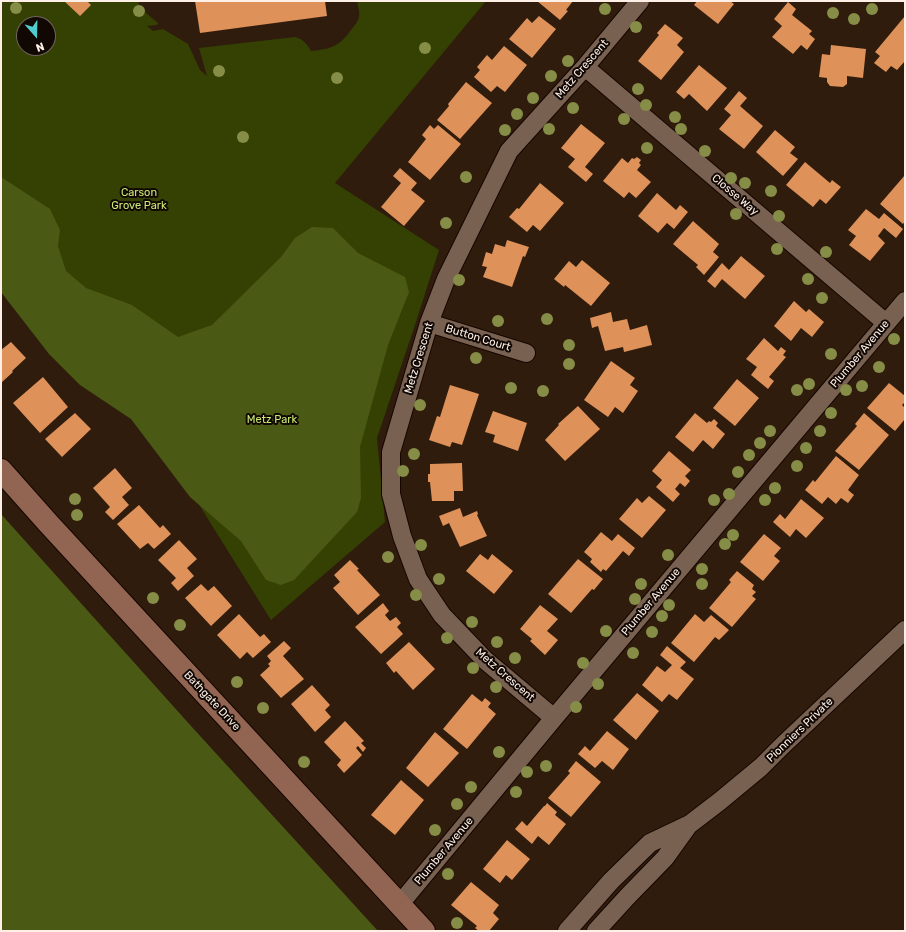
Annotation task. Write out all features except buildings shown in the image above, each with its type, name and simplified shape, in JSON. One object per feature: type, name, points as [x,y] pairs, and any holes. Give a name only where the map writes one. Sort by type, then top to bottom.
[{"type":"street","name":"Metz Crescent","points":[[554,718],[485,660],[442,615],[418,579],[402,536],[391,494],[391,452],[429,323],[446,279],[508,151],[585,67],[640,1]]},
{"type":"street","name":"Closse Way","points":[[585,67],[886,323]]},
{"type":"street","name":"Plumber Avenue","points":[[399,905],[554,718],[905,301]]},
{"type":"street","name":"Button Court","points":[[429,323],[526,353]]},
{"type":"street","name":"Bathgate Drive","points":[[1,470],[48,523],[424,931]]},
{"type":"street","name":"Pionniers Private","points":[[567,931],[611,881],[650,843],[690,824],[761,767],[905,630]]},
{"type":"street","name":"Pionniers Private","points":[[596,931],[665,858],[690,824]]},
{"type":"green space","name":"Carson Grove Park","points":[[1,1],[138,1],[140,8],[158,23],[157,25],[147,26],[153,31],[163,29],[188,44],[200,70],[207,76],[199,48],[295,37],[304,42],[311,51],[329,48],[338,44],[347,36],[358,21],[359,13],[357,1],[486,1],[335,183],[439,250],[377,438],[385,522],[271,620],[140,410],[1,270]]},
{"type":"green space","name":"Metz Park","points":[[1,177],[50,209],[60,230],[58,246],[66,271],[86,288],[132,305],[178,337],[212,325],[281,257],[295,238],[312,227],[333,228],[358,253],[405,277],[409,292],[388,345],[360,447],[361,498],[357,512],[294,580],[281,585],[266,580],[241,541],[190,497],[131,419],[80,385],[49,354],[1,292]]},
{"type":"green space","points":[[1,514],[191,726],[378,931],[1,931]]}]
